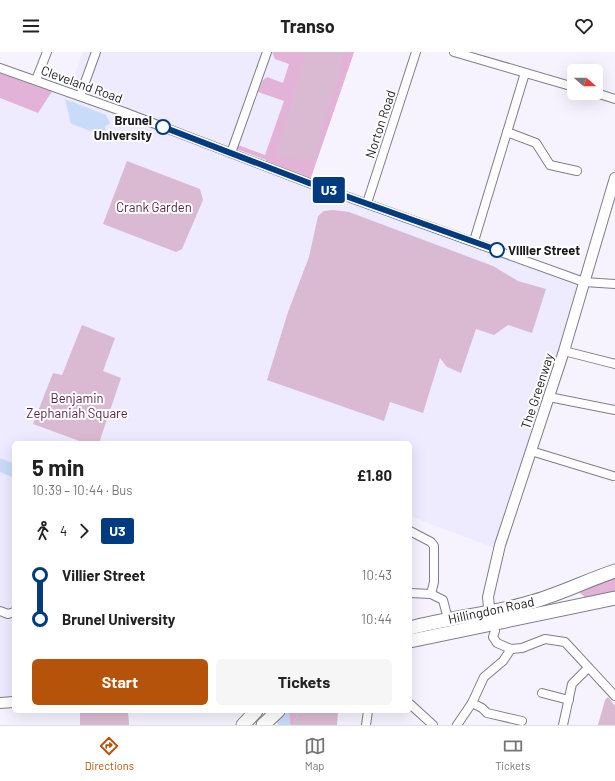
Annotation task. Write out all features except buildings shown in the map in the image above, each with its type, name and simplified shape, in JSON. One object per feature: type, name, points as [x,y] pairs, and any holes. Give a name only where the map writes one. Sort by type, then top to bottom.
[{"type":"main road","name":"Hillingdon Road","points":[[412,628],[448,619],[492,622],[536,601],[590,579],[615,571]]},
{"type":"main road","points":[[590,579],[581,585],[580,593],[587,599],[609,599]]},
{"type":"main road","name":"Hillingdon Road","points":[[412,641],[492,622],[609,599]]},
{"type":"main road","points":[[243,725],[254,713]]},
{"type":"street","points":[[36,80],[47,52]]},
{"type":"street","points":[[80,96],[96,52]]},
{"type":"street","points":[[231,153],[267,52]]},
{"type":"street","name":"Norton Road","points":[[366,203],[416,52]]},
{"type":"street","points":[[454,52],[567,85]]},
{"type":"street","name":"Cleveland Road","points":[[0,68],[80,96],[314,185],[584,282],[615,284]]},
{"type":"street","points":[[474,242],[525,73]]},
{"type":"street","points":[[603,95],[615,98]]},
{"type":"street","points":[[507,132],[536,143],[550,165],[577,171]]},
{"type":"street","name":"The Greenway","points":[[492,622],[488,597],[495,563],[564,351],[615,178]]},
{"type":"street","points":[[564,351],[615,364]]},
{"type":"street","points":[[549,397],[615,410]]},
{"type":"street","points":[[531,451],[613,476]]},
{"type":"street","points":[[412,532],[431,542],[434,546],[434,582],[431,594]]},
{"type":"street","points":[[412,593],[431,594],[443,600],[448,619]]},
{"type":"street","points":[[0,611],[8,614],[12,613]]},
{"type":"street","points":[[457,725],[472,703],[484,677],[503,661],[507,647],[492,622]]},
{"type":"street","points":[[507,647],[522,648],[545,639],[565,642],[615,696]]},
{"type":"street","points":[[563,725],[572,684],[588,668]]},
{"type":"street","points":[[542,693],[569,700]]},
{"type":"street","points":[[0,703],[12,702]]},
{"type":"street","points":[[472,703],[482,708],[487,713],[522,721]]},
{"type":"street","points":[[412,706],[433,725]]},
{"type":"street","points":[[366,725],[368,713]]},
{"type":"shaded area","points":[[83,52],[303,52],[264,166],[584,282],[529,458],[515,477],[494,548],[412,517],[412,441],[12,441],[12,700],[0,701],[0,98],[38,113],[55,87],[69,92]]},
{"type":"shaded area","points":[[272,52],[306,52],[277,153],[279,157],[313,161],[316,156],[325,116],[339,78],[344,52],[354,52],[311,177],[237,149],[238,145],[265,155],[284,101],[258,92],[262,81],[267,77],[283,83],[289,64],[275,59]]},
{"type":"shaded area","points":[[0,68],[55,87],[38,113],[0,98]]},
{"type":"shaded area","points":[[615,571],[615,598],[587,599],[580,593],[580,590]]},
{"type":"shaded area","points":[[288,713],[298,713],[293,725],[284,725],[284,717]]},
{"type":"green space","points":[[303,52],[354,52],[309,183],[264,166]]},
{"type":"green space","name":"Crank Garden","points":[[127,161],[200,189],[203,200],[182,249],[176,252],[103,224]]},
{"type":"green space","points":[[333,210],[349,212],[493,266],[518,281],[546,289],[532,333],[508,325],[494,335],[476,329],[461,373],[447,367],[440,358],[423,413],[390,402],[384,421],[267,380],[288,312],[309,257],[318,216],[324,211]]},
{"type":"green space","name":"Benjamin Zephaniah Square","points":[[82,325],[115,338],[103,371],[121,378],[100,441],[80,441],[33,424],[53,373],[62,375]]},
{"type":"green space","points":[[608,697],[615,706],[615,725],[598,725],[605,700]]},
{"type":"green space","points":[[80,713],[128,713],[129,725],[80,725]]},
{"type":"green space","points":[[298,713],[338,713],[337,725],[293,725]]},
{"type":"water","points":[[65,99],[106,115],[110,124],[105,126],[106,133],[102,135],[71,124]]},
{"type":"waterway","points":[[0,465],[12,470]]},
{"type":"waterway","points":[[283,716],[284,725]]},
{"type":"bus line","name":"U3","points":[[163,127],[309,183],[497,250]]},
{"type":"place","name":"Brunel University","points":[[163,127]]},
{"type":"place","name":"Villier Street","points":[[497,250]]}]
